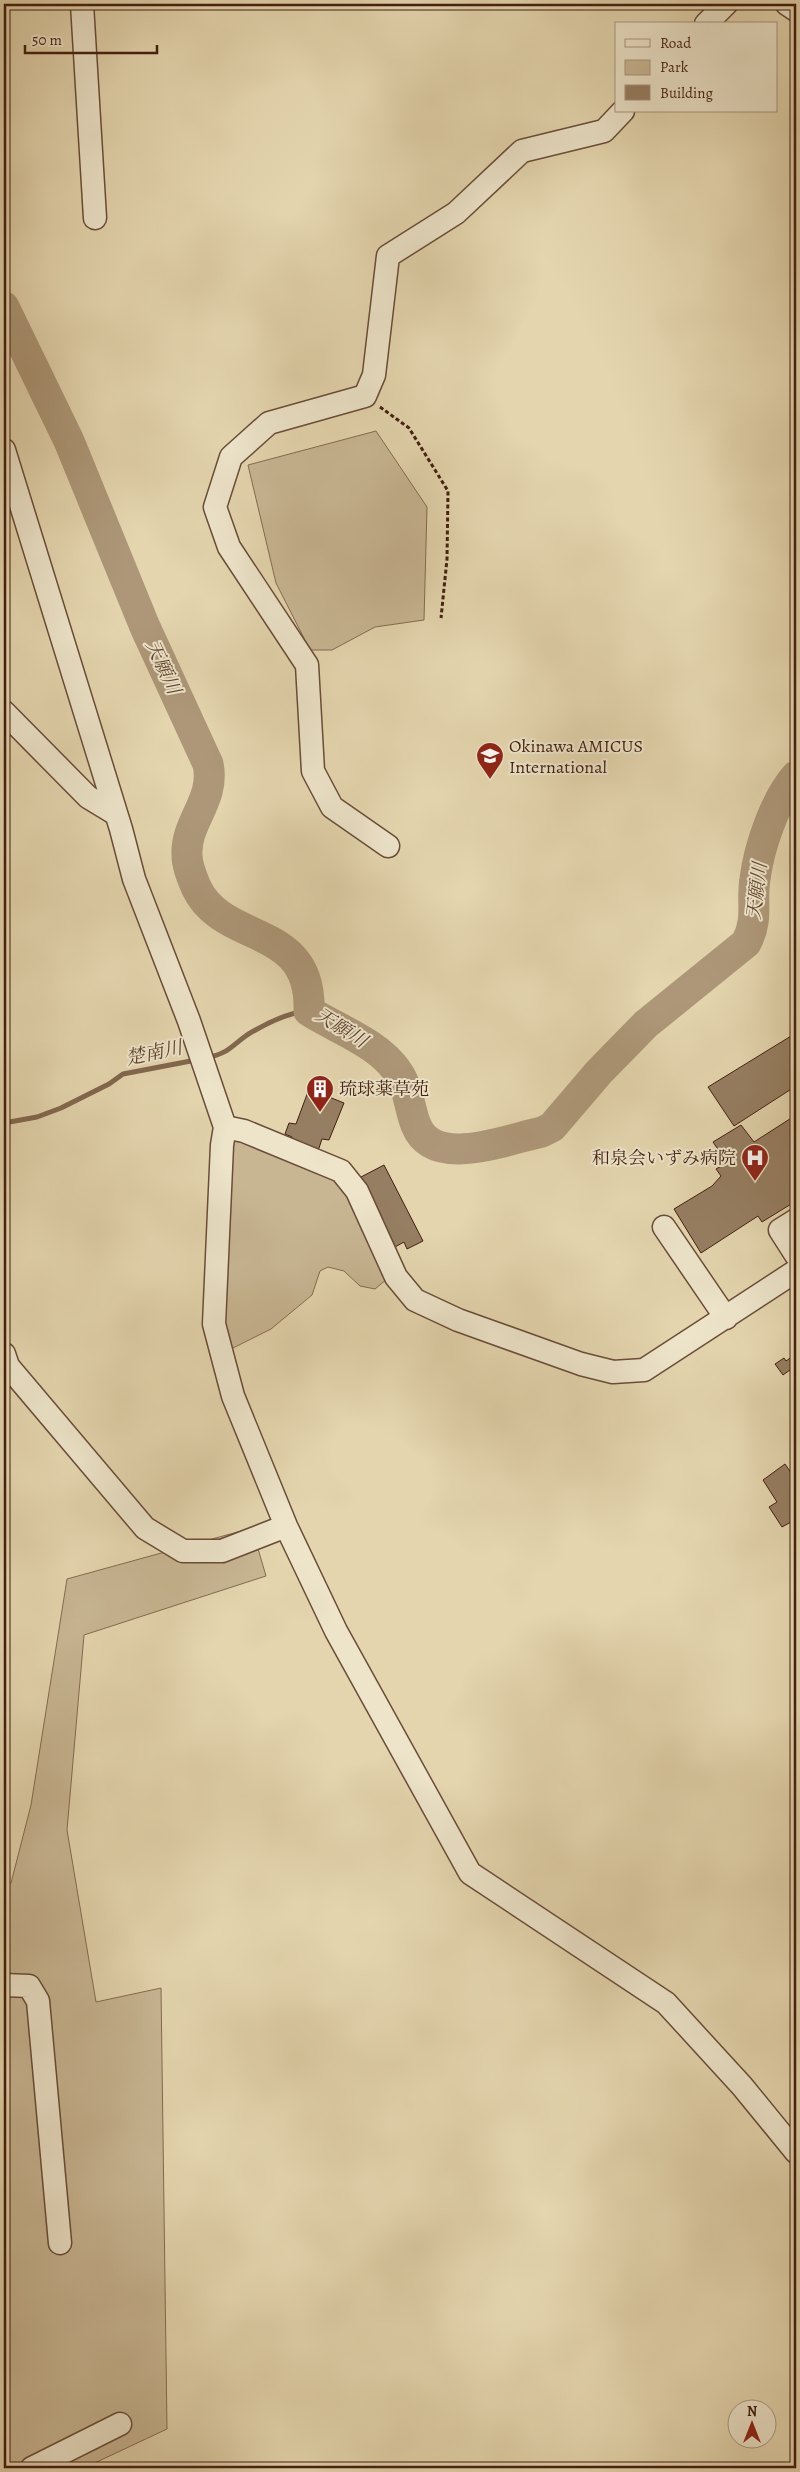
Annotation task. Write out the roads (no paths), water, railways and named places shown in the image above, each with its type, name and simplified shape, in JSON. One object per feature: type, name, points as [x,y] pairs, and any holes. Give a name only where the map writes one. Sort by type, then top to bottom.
[{"type":"street","points":[[82,4],[95,218]]},
{"type":"street","points":[[708,22],[726,4]]},
{"type":"street","points":[[787,4],[796,10]]},
{"type":"street","points":[[388,846],[332,807],[313,771],[307,665],[230,547],[215,507],[231,457],[269,424],[365,396],[374,375],[388,256],[456,213],[522,151],[604,132],[622,112]]},
{"type":"street","points":[[4,450],[116,814],[134,879],[189,1021],[225,1127],[222,1145],[214,1324],[233,1396],[286,1526],[336,1631],[470,1873],[666,2003],[742,2086],[796,2152]]},
{"type":"street","points":[[4,712],[88,797],[116,814]]},
{"type":"street","points":[[225,1127],[244,1131],[341,1171],[357,1191],[396,1277],[416,1300],[458,1320],[581,1364],[613,1372],[644,1370],[796,1272]]},
{"type":"street","points":[[796,1220],[780,1230],[796,1255]]},
{"type":"street","points":[[664,1227],[726,1318]]},
{"type":"street","points":[[4,1354],[8,1366],[145,1528],[183,1551],[222,1551],[286,1526]]},
{"type":"street","points":[[4,1986],[30,1986],[38,2001],[60,2243]]},
{"type":"street","points":[[32,2468],[120,2424]]},
{"type":"waterway","name":"天願川","points":[[4,307],[69,441],[145,627],[208,764],[208,789],[188,843],[188,863],[196,887],[209,906],[225,919],[282,948],[296,962],[306,983],[309,1011],[368,1044],[389,1061],[401,1077],[416,1125],[425,1139],[438,1146],[455,1149],[473,1148],[542,1132],[552,1127],[599,1072],[646,1024],[746,943],[754,919],[755,879],[764,839],[781,798],[796,776]]},
{"type":"waterway","name":"楚南川","points":[[206,1058],[225,1052],[247,1035],[269,1023],[285,1016],[309,1011]]},
{"type":"waterway","name":"楚南川","points":[[4,1123],[37,1117],[61,1108],[109,1084],[123,1074],[196,1060]]},
{"type":"place","name":"Okinawa AMICUS International","points":[[490,780]]},
{"type":"place","name":"琉球薬草苑","points":[[320,1113]]},
{"type":"place","name":"和泉会いずみ病院","points":[[755,1182]]}]
